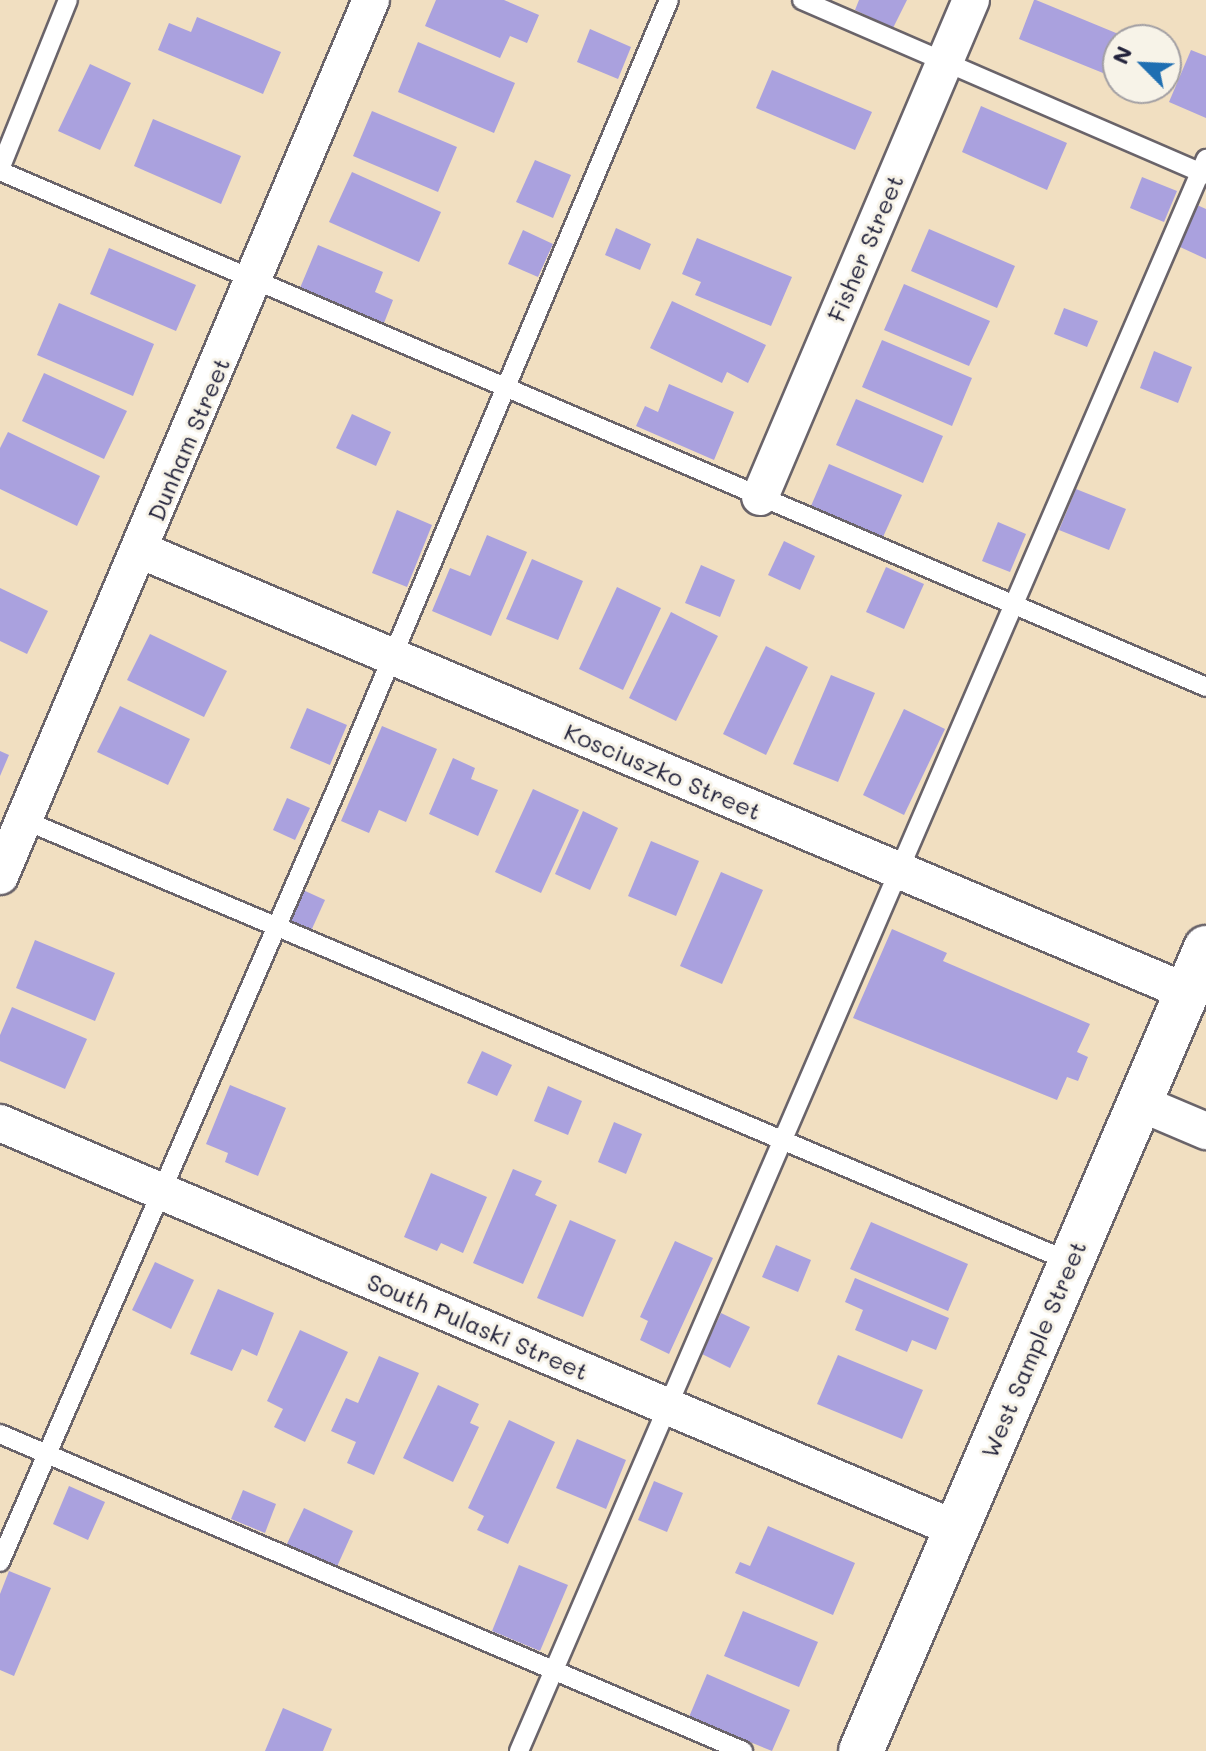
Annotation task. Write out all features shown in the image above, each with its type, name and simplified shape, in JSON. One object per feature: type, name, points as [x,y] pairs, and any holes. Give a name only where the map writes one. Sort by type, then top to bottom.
[{"type":"main road","name":"West Sample Street","points":[[861,1751],[1206,948]]},
{"type":"street","name":"Dunham Street","points":[[0,876],[255,281],[371,0]]},
{"type":"street","name":"Fisher Street","points":[[760,497],[971,0]]},
{"type":"street","name":"Kosciuszko Street","points":[[140,550],[1187,992]]},
{"type":"street","points":[[1140,1103],[1206,1131]]},
{"type":"street","name":"South Pulaski Street","points":[[0,1123],[956,1529]]},
{"type":"lane","points":[[68,0],[0,170],[1206,687]]},
{"type":"lane","points":[[0,1562],[278,924],[669,0]]},
{"type":"lane","points":[[519,1751],[1204,169],[943,64],[802,0]]},
{"type":"lane","points":[[24,820],[278,924],[1071,1262]]},
{"type":"lane","points":[[0,1434],[743,1751]]},
{"type":"building","points":[[436,0],[504,0],[539,15],[527,43],[510,36],[500,58],[425,26]]},
{"type":"building","points":[[859,0],[907,0],[893,28],[855,10]]},
{"type":"building","points":[[1036,0],[1102,27],[1102,73],[1019,39]]},
{"type":"building","points":[[197,17],[281,52],[263,94],[158,50],[169,23],[191,32]]},
{"type":"building","points":[[590,29],[631,47],[618,79],[577,62]]},
{"type":"building","points":[[418,42],[515,83],[494,133],[398,92]]},
{"type":"building","points":[[1191,50],[1206,56],[1206,118],[1174,104],[1182,104],[1182,71]]},
{"type":"building","points":[[90,64],[131,83],[100,150],[58,131]]},
{"type":"building","points":[[772,70],[872,112],[855,150],[756,108]]},
{"type":"building","points":[[981,106],[1067,143],[1047,190],[962,152]]},
{"type":"building","points":[[372,111],[457,147],[438,192],[353,156]]},
{"type":"building","points":[[153,119],[241,156],[221,204],[134,166]]},
{"type":"building","points":[[535,160],[571,175],[553,218],[516,202]]},
{"type":"building","points":[[352,172],[441,212],[419,262],[329,222]]},
{"type":"building","points":[[1142,177],[1177,191],[1164,222],[1130,208]]},
{"type":"building","points":[[1197,205],[1206,209],[1206,259],[1180,247]]},
{"type":"building","points":[[616,228],[651,244],[640,270],[605,255]]},
{"type":"building","points":[[929,229],[1015,266],[997,308],[911,271]]},
{"type":"building","points":[[523,230],[553,244],[538,277],[508,264]]},
{"type":"building","points":[[697,238],[792,277],[771,326],[695,295],[701,282],[682,274]]},
{"type":"building","points":[[318,245],[383,272],[375,292],[393,300],[384,323],[300,288]]},
{"type":"building","points":[[109,248],[196,285],[176,331],[90,294]]},
{"type":"building","points":[[904,284],[990,321],[969,366],[884,330]]},
{"type":"building","points":[[672,301],[766,345],[748,383],[727,372],[722,383],[650,348]]},
{"type":"building","points":[[59,303],[154,344],[133,396],[37,355]]},
{"type":"building","points":[[1064,308],[1098,321],[1087,347],[1054,334]]},
{"type":"building","points":[[882,340],[972,378],[952,426],[862,387]]},
{"type":"building","points":[[1154,351],[1192,367],[1178,403],[1140,388]]},
{"type":"building","points":[[44,373],[127,411],[104,459],[22,421]]},
{"type":"building","points":[[669,384],[734,412],[714,460],[636,426],[645,406],[658,412]]},
{"type":"building","points":[[856,399],[943,436],[923,483],[836,445]]},
{"type":"building","points":[[352,414],[391,432],[376,466],[336,448]]},
{"type":"building","points":[[8,432],[100,476],[77,526],[0,489],[0,448]]},
{"type":"building","points":[[829,464],[902,495],[883,537],[811,506]]},
{"type":"building","points":[[1076,489],[1126,509],[1109,550],[1059,530]]},
{"type":"building","points":[[397,510],[432,525],[407,587],[372,573]]},
{"type":"building","points":[[998,522],[1026,534],[1010,572],[982,561]]},
{"type":"building","points":[[487,535],[527,552],[491,636],[432,611],[450,568],[470,576]]},
{"type":"building","points":[[784,541],[815,556],[800,590],[768,575]]},
{"type":"building","points":[[532,559],[583,581],[558,640],[506,619]]},
{"type":"building","points":[[701,565],[735,580],[720,617],[685,603]]},
{"type":"building","points":[[886,567],[924,584],[904,629],[866,612]]},
{"type":"building","points":[[617,587],[661,608],[623,690],[579,669]]},
{"type":"building","points":[[0,588],[48,611],[27,654],[0,641]]},
{"type":"building","points":[[671,612],[718,636],[676,721],[629,698]]},
{"type":"building","points":[[150,634],[227,671],[204,717],[127,680]]},
{"type":"building","points":[[766,646],[808,667],[766,755],[723,734]]},
{"type":"building","points":[[831,675],[875,693],[838,782],[793,764]]},
{"type":"building","points":[[120,706],[190,739],[168,785],[97,752]]},
{"type":"building","points":[[307,708],[347,725],[330,765],[290,748]]},
{"type":"building","points":[[904,709],[945,729],[904,815],[863,795]]},
{"type":"building","points":[[382,726],[437,749],[406,822],[379,810],[369,833],[341,821]]},
{"type":"building","points":[[0,751],[9,755],[0,776]]},
{"type":"building","points":[[453,758],[475,768],[471,779],[498,790],[478,836],[429,814]]},
{"type":"building","points":[[533,789],[579,810],[541,893],[495,872]]},
{"type":"building","points":[[287,798],[310,808],[295,840],[273,830]]},
{"type":"building","points":[[583,811],[618,828],[590,890],[555,874]]},
{"type":"building","points":[[651,841],[699,861],[676,916],[628,896]]},
{"type":"building","points":[[721,872],[763,890],[722,984],[680,966]]},
{"type":"building","points":[[303,890],[325,900],[311,931],[289,921]]},
{"type":"building","points":[[892,929],[947,953],[943,961],[1090,1024],[1077,1052],[1088,1057],[1078,1081],[1067,1077],[1057,1100],[853,1018]]},
{"type":"building","points":[[35,940],[115,973],[95,1021],[16,988]]},
{"type":"building","points":[[12,1007],[87,1039],[65,1089],[0,1061],[0,1035]]},
{"type":"building","points":[[482,1051],[512,1065],[497,1096],[467,1083]]},
{"type":"building","points":[[230,1085],[286,1108],[258,1176],[225,1162],[228,1153],[206,1144]]},
{"type":"building","points":[[548,1086],[582,1101],[568,1135],[534,1121]]},
{"type":"building","points":[[614,1122],[642,1134],[626,1174],[598,1162]]},
{"type":"building","points":[[513,1169],[542,1181],[535,1195],[557,1205],[523,1284],[473,1263]]},
{"type":"building","points":[[431,1173],[487,1197],[463,1253],[441,1243],[437,1251],[404,1237]]},
{"type":"building","points":[[570,1220],[616,1240],[583,1317],[537,1298]]},
{"type":"building","points":[[871,1222],[968,1264],[948,1311],[850,1269]]},
{"type":"building","points":[[675,1241],[713,1258],[669,1354],[640,1340],[648,1321],[640,1317]]},
{"type":"building","points":[[776,1245],[811,1260],[798,1292],[762,1277]]},
{"type":"building","points":[[155,1262],[194,1280],[171,1329],[132,1310]]},
{"type":"building","points":[[855,1278],[949,1318],[936,1350],[912,1340],[907,1352],[855,1330],[863,1310],[845,1302]]},
{"type":"building","points":[[218,1289],[274,1313],[257,1356],[242,1349],[232,1371],[190,1354]]},
{"type":"building","points":[[721,1313],[750,1327],[730,1368],[702,1354]]},
{"type":"building","points":[[300,1330],[348,1352],[305,1442],[274,1427],[283,1409],[267,1401]]},
{"type":"building","points":[[838,1355],[923,1390],[902,1439],[817,1404]]},
{"type":"building","points":[[379,1356],[419,1373],[374,1475],[347,1463],[356,1442],[331,1431],[346,1398],[358,1403]]},
{"type":"building","points":[[438,1385],[479,1404],[470,1423],[479,1427],[453,1482],[403,1458]]},
{"type":"building","points":[[509,1420],[555,1442],[508,1544],[477,1530],[484,1516],[468,1508]]},
{"type":"building","points":[[577,1439],[626,1460],[606,1509],[556,1488]]},
{"type":"building","points":[[654,1481],[683,1493],[667,1532],[638,1520]]},
{"type":"building","points":[[69,1486],[105,1502],[88,1540],[53,1524]]},
{"type":"building","points":[[243,1490],[276,1504],[265,1533],[231,1519]]},
{"type":"building","points":[[304,1508],[353,1531],[335,1571],[285,1548]]},
{"type":"building","points":[[768,1526],[855,1563],[833,1615],[735,1573],[740,1562],[750,1566]]},
{"type":"building","points":[[519,1565],[568,1585],[540,1651],[492,1631]]},
{"type":"building","points":[[9,1571],[51,1588],[14,1676],[0,1670],[0,1594]]},
{"type":"building","points":[[743,1611],[818,1642],[799,1687],[724,1656]]},
{"type":"building","points":[[707,1674],[790,1710],[772,1751],[689,1717]]},
{"type":"building","points":[[283,1708],[332,1729],[323,1751],[265,1751]]}]
